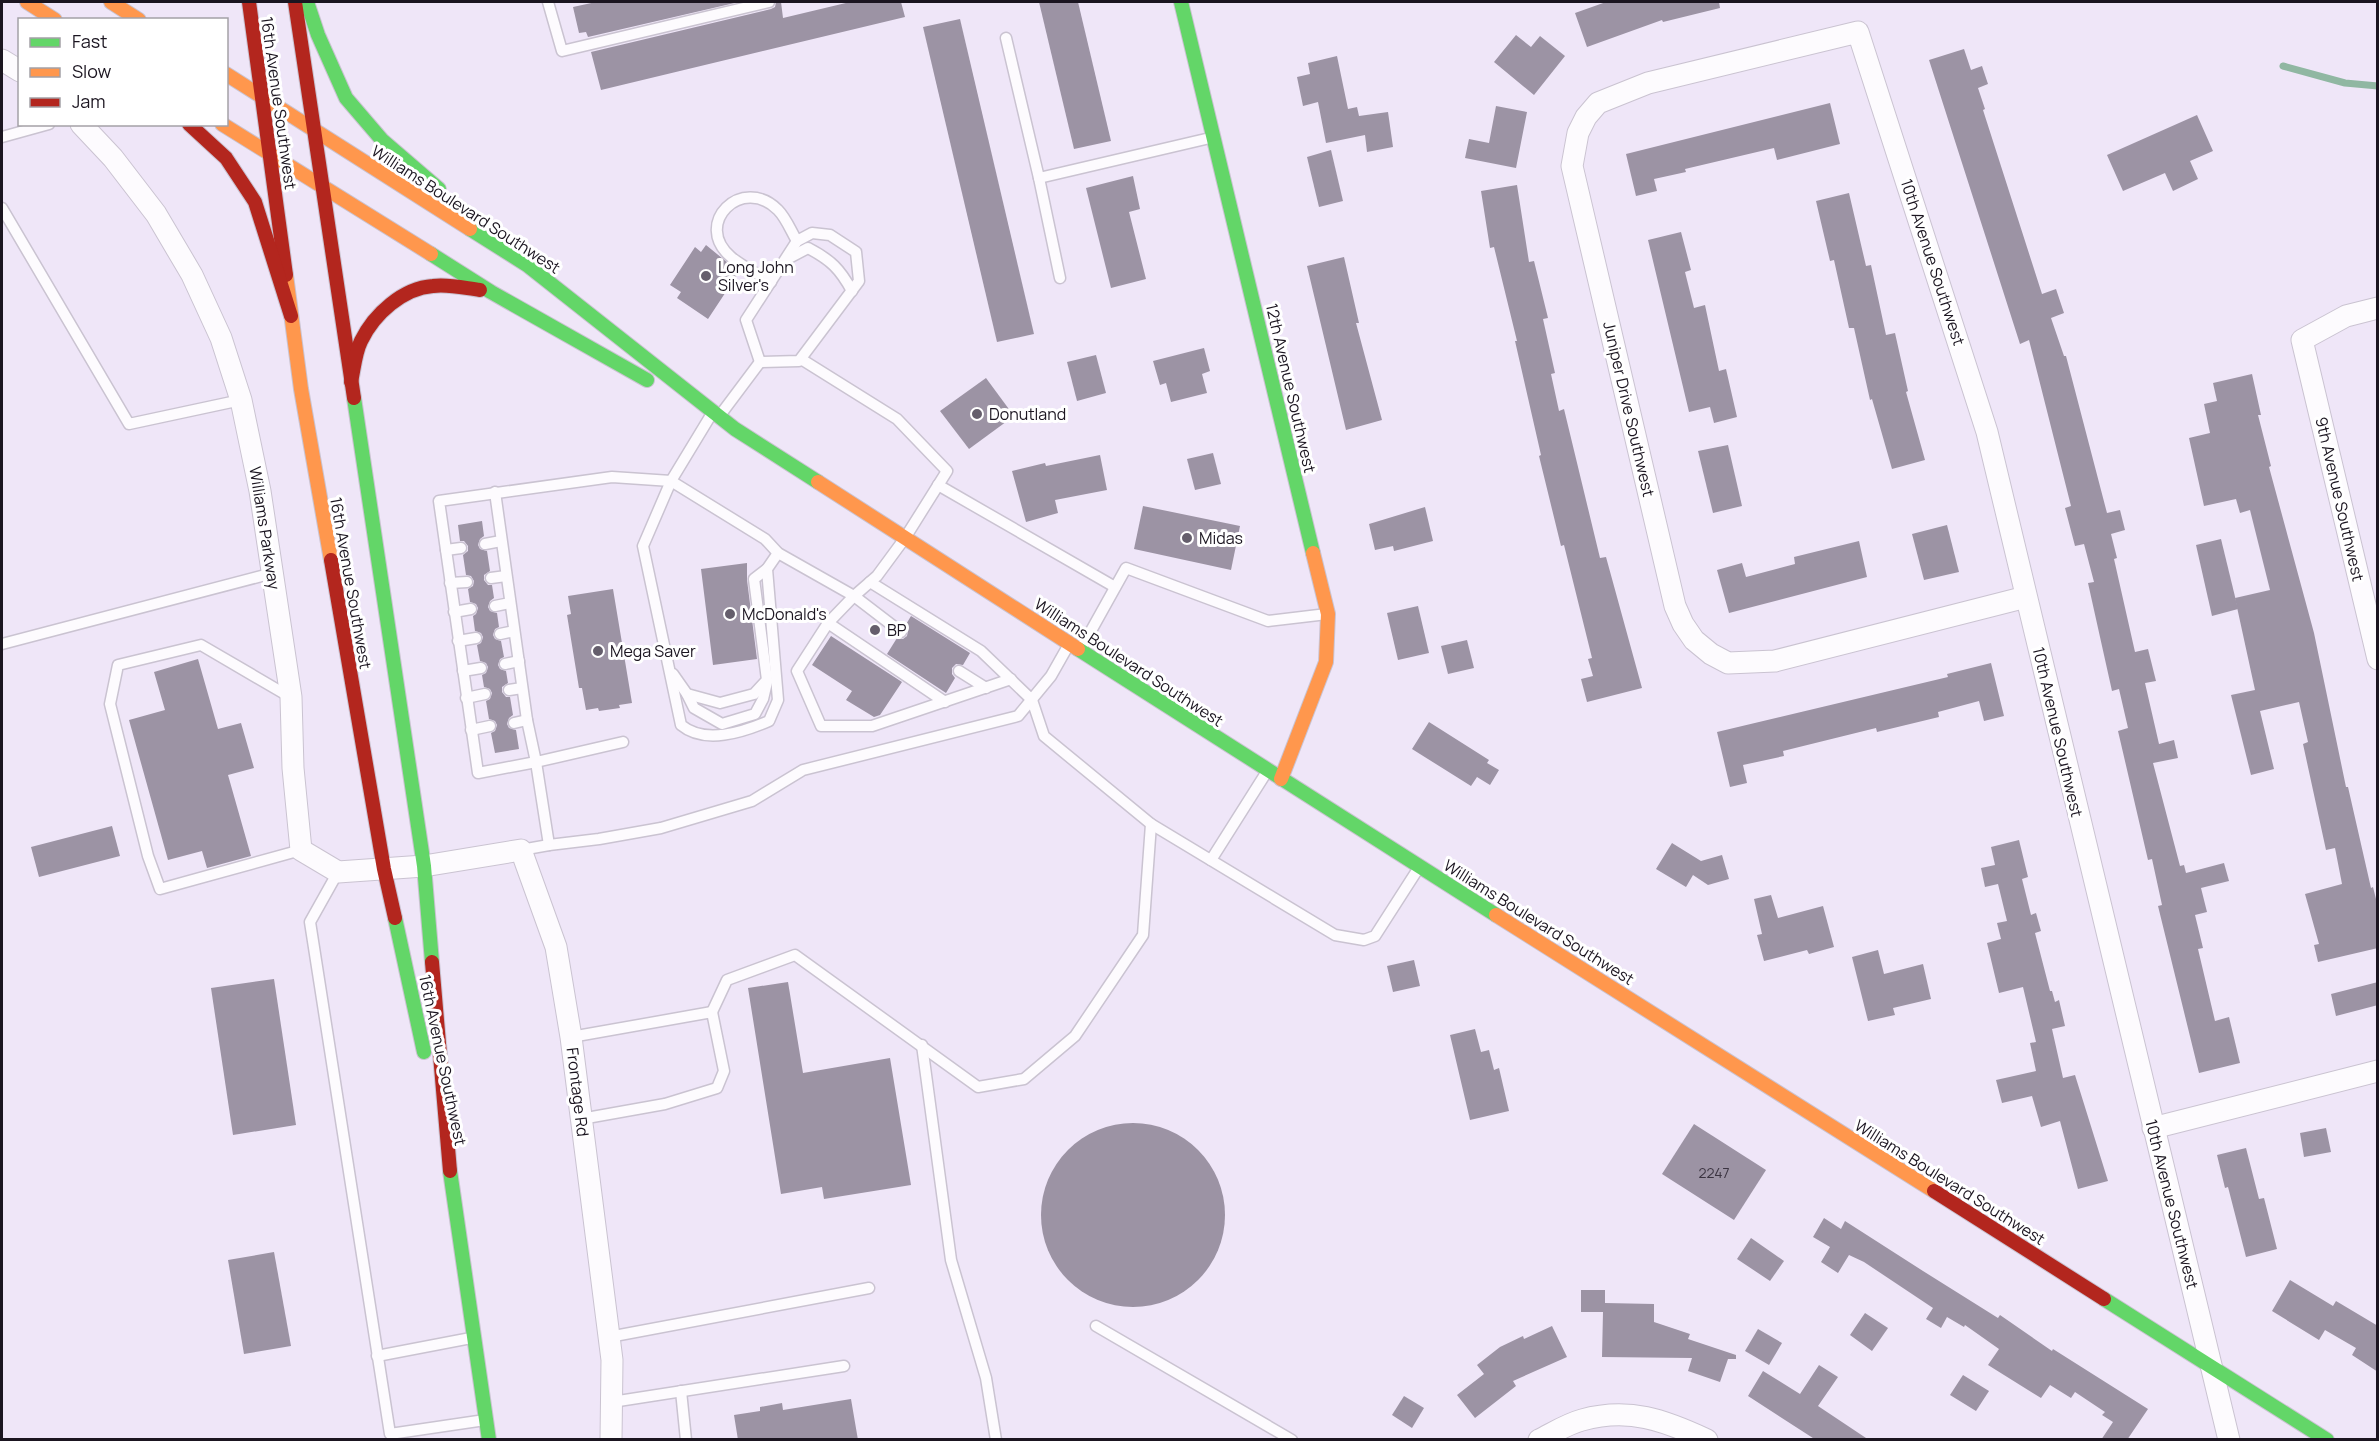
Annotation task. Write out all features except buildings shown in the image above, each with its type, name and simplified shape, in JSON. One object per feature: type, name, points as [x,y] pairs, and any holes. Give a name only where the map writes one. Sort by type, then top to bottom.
[{"type":"main road","points":[[27,2],[52,18]]},
{"type":"main road","points":[[111,2],[136,18]]},
{"type":"main road","name":"16th Avenue Southwest","points":[[249,2],[303,400],[384,869],[449,1166]]},
{"type":"main road","name":"16th Avenue Southwest","points":[[295,2],[424,866],[449,1166],[489,1440]]},
{"type":"main road","points":[[307,2],[318,35],[346,98],[382,140],[527,265]]},
{"type":"main road","name":"12th Avenue Southwest","points":[[1181,2],[1328,614],[1326,662],[1281,779]]},
{"type":"main road","name":"Williams Boulevard Southwest","points":[[228,75],[527,265],[714,416]]},
{"type":"main road","points":[[191,126],[226,158],[255,202],[291,316]]},
{"type":"main road","name":"Williams Boulevard Southwest","points":[[225,126],[492,292],[735,429],[1268,771],[2327,1440]]},
{"type":"main road","points":[[351,382],[361,341],[378,316],[404,296],[423,287],[442,285],[492,292]]},
{"type":"street","name":"Juniper Drive Southwest","points":[[1858,32],[1648,83],[1598,103],[1586,117],[1578,133],[1572,166],[1675,606],[1694,640],[1710,654],[1728,663],[1775,661],[2026,597]]},
{"type":"street","name":"10th Avenue Southwest","points":[[1858,32],[1987,432],[2229,1440]]},
{"type":"street","points":[[2,60],[18,70]]},
{"type":"street","name":"Williams Parkway","points":[[83,126],[113,158],[156,214],[192,275],[221,338],[241,400],[260,491],[291,697],[293,768],[301,850]]},
{"type":"street","name":"9th Avenue Southwest","points":[[2378,308],[2346,316],[2302,340],[2378,659]]},
{"type":"street","points":[[301,850],[338,873],[424,866],[521,849]]},
{"type":"street","name":"Frontage Rd","points":[[521,849],[556,947],[571,1037],[612,1360],[612,1440]]},
{"type":"street","points":[[2153,1128],[2378,1071]]},
{"type":"street","points":[[1539,1440],[1581,1420],[1628,1414],[1668,1422],[1707,1440]]},
{"type":"lane","points":[[548,2],[562,51],[769,2]]},
{"type":"lane","points":[[1006,38],[1060,278]]},
{"type":"lane","points":[[2,137],[42,126]]},
{"type":"lane","points":[[1039,178],[1214,137]]},
{"type":"lane","points":[[771,282],[730,257],[718,240],[717,221],[722,211],[733,202],[747,196],[767,201],[779,211],[797,241]]},
{"type":"lane","points":[[2,208],[129,424],[241,400]]},
{"type":"lane","points":[[760,362],[746,320],[797,241],[812,233],[830,235],[856,252],[859,281],[852,291],[799,361],[760,362],[714,416],[671,481],[643,546],[681,725],[690,733],[705,737],[753,728],[769,721],[778,700],[767,569]]},
{"type":"lane","points":[[785,260],[808,248],[822,255],[838,268],[852,291]]},
{"type":"lane","points":[[801,359],[897,419],[947,471],[905,538],[877,576],[828,623],[797,671],[821,726],[872,726],[1011,679]]},
{"type":"lane","points":[[623,742],[478,773],[439,501],[612,477],[671,481],[765,539],[778,553],[854,596],[901,632]]},
{"type":"lane","points":[[938,485],[1115,586]]},
{"type":"lane","points":[[495,492],[522,688],[549,845]]},
{"type":"lane","points":[[486,544],[501,541]]},
{"type":"lane","points":[[446,550],[461,548]]},
{"type":"lane","points":[[671,672],[694,708],[722,724],[755,714],[763,699],[767,680],[754,579],[767,569],[778,553]]},
{"type":"lane","points":[[521,849],[599,840],[661,828],[752,801],[803,770],[1018,716],[1075,647],[1126,568],[1268,621],[1328,614]]},
{"type":"lane","points":[[2,644],[273,573]]},
{"type":"lane","points":[[491,578],[506,576]]},
{"type":"lane","points":[[450,583],[467,582]]},
{"type":"lane","points":[[870,582],[981,651],[1032,700],[1044,736],[1151,824],[1335,936],[1364,940],[1375,936],[1420,867]]},
{"type":"lane","points":[[495,606],[510,603]]},
{"type":"lane","points":[[454,612],[471,609]]},
{"type":"lane","points":[[828,623],[945,702]]},
{"type":"lane","points":[[500,634],[514,631]]},
{"type":"lane","points":[[458,641],[476,638]]},
{"type":"lane","points":[[291,697],[201,645],[118,664],[110,704],[148,856],[160,889],[301,850]]},
{"type":"lane","points":[[505,664],[519,661]]},
{"type":"lane","points":[[463,671],[481,668]]},
{"type":"lane","points":[[959,671],[986,688]]},
{"type":"lane","points":[[687,694],[720,703],[754,694],[767,680]]},
{"type":"lane","points":[[509,690],[522,688]]},
{"type":"lane","points":[[466,698],[485,694]]},
{"type":"lane","points":[[514,723],[527,720]]},
{"type":"lane","points":[[471,730],[490,726]]},
{"type":"lane","points":[[1211,860],[1268,771]]},
{"type":"lane","points":[[581,1119],[665,1104],[717,1088],[724,1071],[712,1012],[728,980],[795,954],[978,1087],[1024,1079],[1075,1036],[1143,935],[1151,824]]},
{"type":"lane","points":[[338,873],[310,922],[390,1434],[486,1420]]},
{"type":"lane","points":[[571,1037],[712,1012]]},
{"type":"lane","points":[[922,1045],[951,1260],[986,1378],[996,1440]]},
{"type":"lane","points":[[609,1337],[869,1288]]},
{"type":"lane","points":[[1096,1326],[1293,1440]]},
{"type":"lane","points":[[377,1356],[474,1338]]},
{"type":"lane","points":[[612,1402],[844,1366]]},
{"type":"lane","points":[[681,1391],[686,1440]]},
{"type":"waterway","points":[[2283,66],[2345,83],[2378,86]]},
{"type":"traffic: fast","points":[[307,2],[318,35],[346,98],[382,140],[439,189]]},
{"type":"traffic: fast","points":[[1181,2],[1313,553]]},
{"type":"traffic: fast","points":[[470,229],[527,265],[735,429],[818,482]]},
{"type":"traffic: fast","points":[[431,254],[491,292],[647,380]]},
{"type":"traffic: fast","points":[[354,398],[424,866],[432,962]]},
{"type":"traffic: fast","points":[[1078,649],[1496,915]]},
{"type":"traffic: fast","points":[[395,918],[424,1052]]},
{"type":"traffic: fast","points":[[450,1171],[489,1440]]},
{"type":"traffic: fast","points":[[2104,1299],[2327,1440]]},
{"type":"traffic: slow","points":[[27,2],[52,18]]},
{"type":"traffic: slow","points":[[111,2],[136,18]]},
{"type":"traffic: slow","points":[[228,75],[470,229]]},
{"type":"traffic: slow","points":[[225,126],[431,254]]},
{"type":"traffic: slow","points":[[286,275],[301,389],[331,560]]},
{"type":"traffic: slow","points":[[818,482],[1078,649]]},
{"type":"traffic: slow","points":[[1281,779],[1326,662],[1328,614],[1313,553]]},
{"type":"traffic: slow","points":[[1496,915],[1934,1191]]},
{"type":"traffic: jam","points":[[249,2],[286,275]]},
{"type":"traffic: jam","points":[[295,2],[354,398]]},
{"type":"traffic: jam","points":[[191,126],[226,158],[255,202],[291,316]]},
{"type":"traffic: jam","points":[[351,382],[361,341],[374,321],[400,297],[433,286],[480,290]]},
{"type":"traffic: jam","points":[[331,560],[384,869],[395,918]]},
{"type":"traffic: jam","points":[[432,962],[450,1171]]},
{"type":"traffic: jam","points":[[1934,1191],[2104,1299]]},
{"type":"place","name":"Long John Silver's","points":[[706,276]]},
{"type":"place","name":"Donutland","points":[[977,414]]},
{"type":"place","name":"Midas","points":[[1187,538]]},
{"type":"place","name":"McDonald's","points":[[730,614]]},
{"type":"place","name":"BP","points":[[875,630]]},
{"type":"place","name":"Mega Saver","points":[[598,651]]}]
